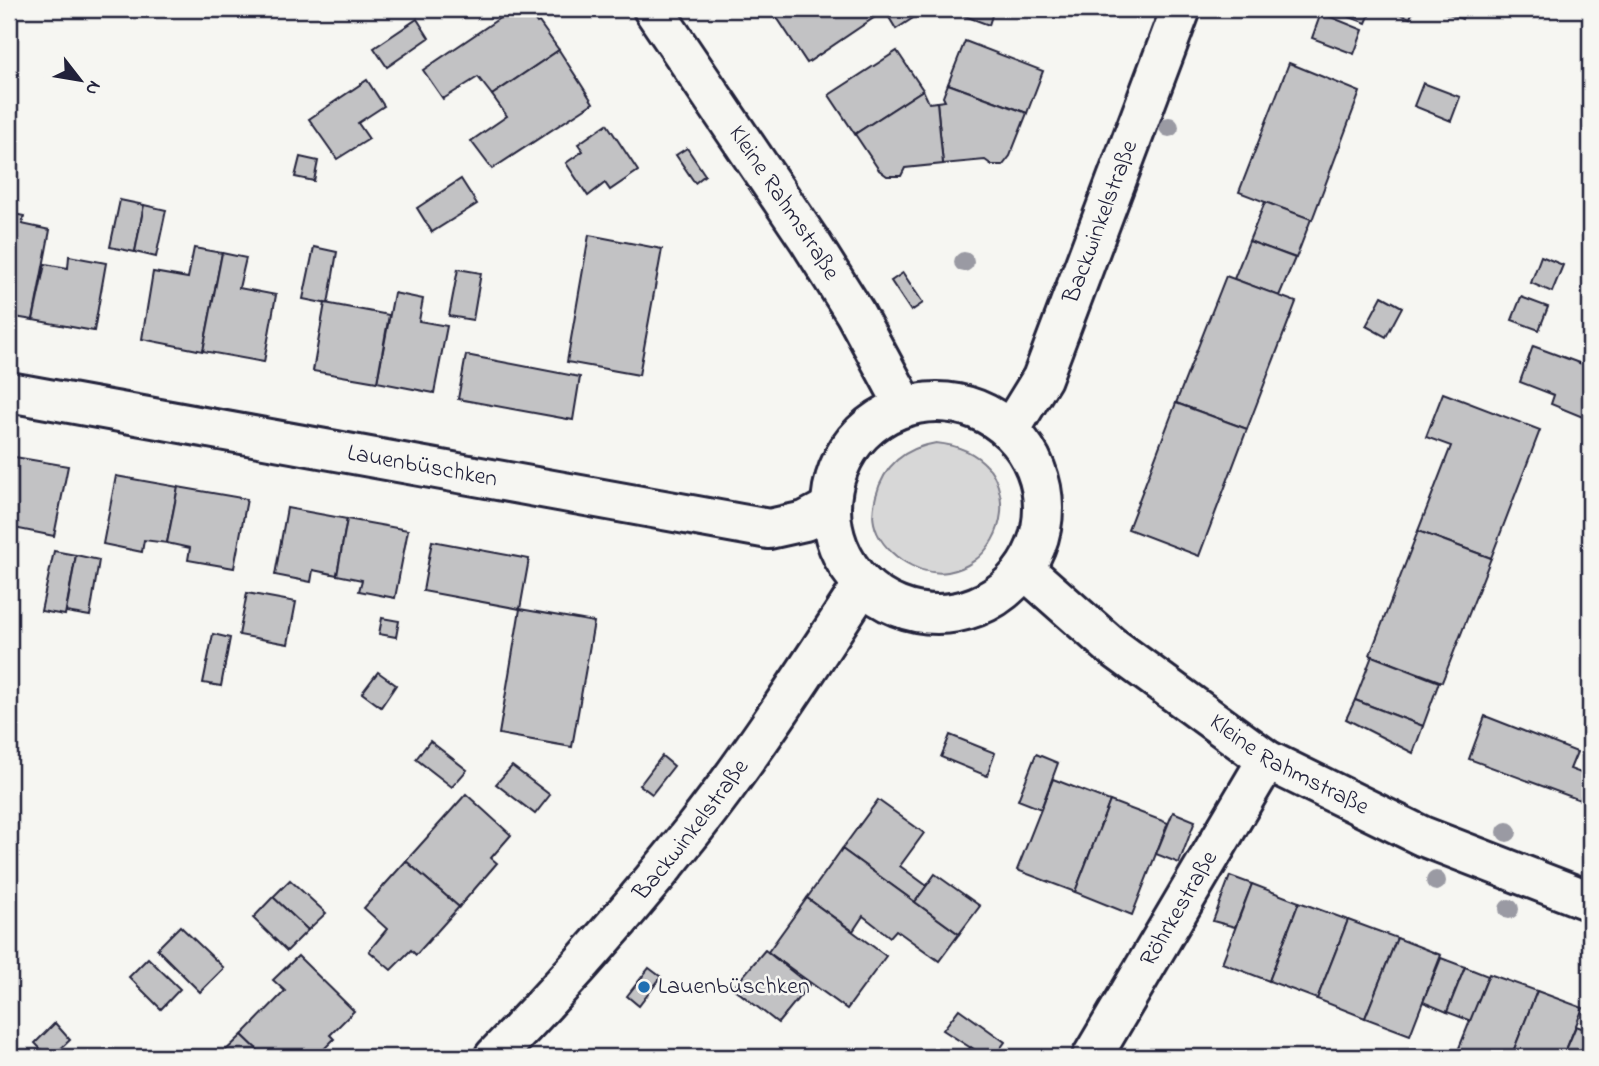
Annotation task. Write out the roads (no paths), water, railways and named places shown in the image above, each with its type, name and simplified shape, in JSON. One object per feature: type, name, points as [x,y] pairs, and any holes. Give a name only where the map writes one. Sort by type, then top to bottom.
[{"type":"street","name":"Kleine Rahmstraße","points":[[653,9],[809,240],[855,313],[905,406]]},
{"type":"street","name":"Backwinkelstraße","points":[[1010,430],[1042,378],[1181,9]]},
{"type":"street","name":"Lauenbüschken","points":[[9,392],[769,529],[805,522],[831,507]]},
{"type":"street","points":[[930,401],[958,403],[985,412],[1010,430],[1029,453],[1037,471],[1042,491],[1043,514],[1039,538],[1024,569],[1011,584],[995,597],[975,607],[945,613],[916,611],[897,606],[879,597],[863,584],[845,559],[836,540],[831,507],[836,477],[852,445],[870,426],[886,414],[905,406],[930,401]]},
{"type":"street","name":"Kleine Rahmstraße","points":[[1024,569],[1110,645],[1267,760],[1422,836],[1590,901]]},
{"type":"street","name":"Backwinkelstraße","points":[[495,1057],[594,948],[694,829],[793,694],[863,584]]},
{"type":"street","name":"Röhrkestraße","points":[[1092,1057],[1267,760]]},
{"type":"place","name":"Lauenbüschken","points":[[644,987]]}]
